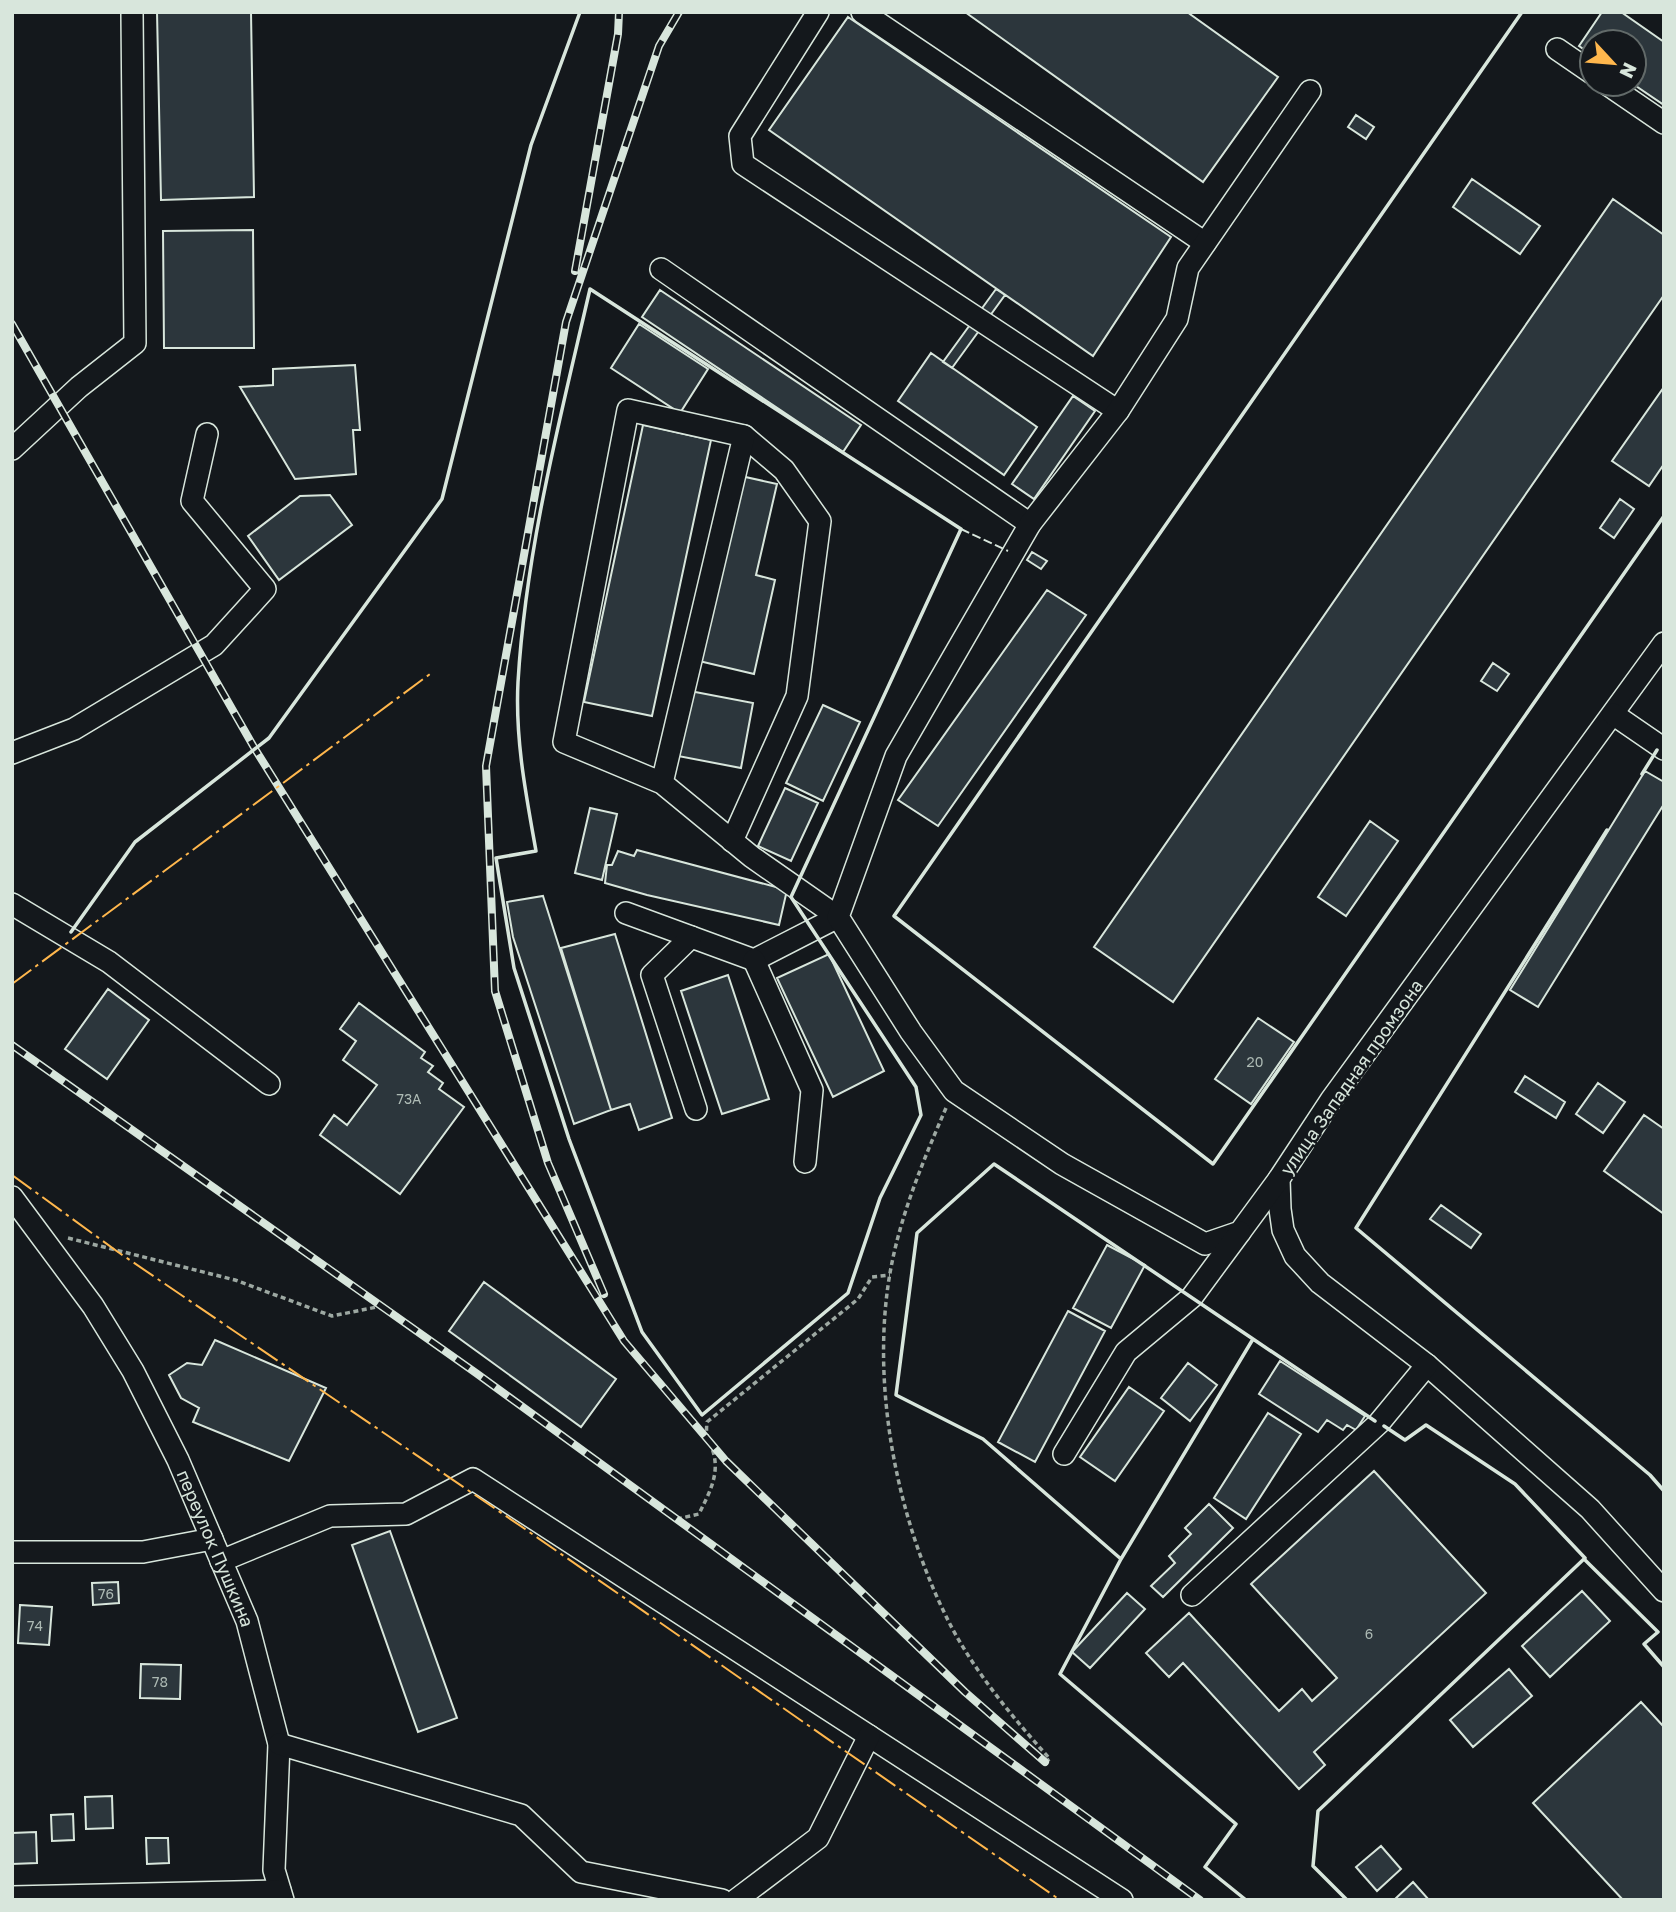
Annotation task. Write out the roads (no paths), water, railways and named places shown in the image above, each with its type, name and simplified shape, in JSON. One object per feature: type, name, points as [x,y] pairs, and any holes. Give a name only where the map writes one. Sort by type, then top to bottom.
[{"type":"street","points":[[12,449],[79,387],[135,343],[132,12]]},
{"type":"street","points":[[818,12],[740,136],[743,164],[1118,411]]},
{"type":"street","points":[[862,12],[1205,243]]},
{"type":"street","points":[[1557,49],[1578,63]]},
{"type":"street","points":[[754,960],[838,917],[896,756],[1030,524],[1118,411],[1177,319],[1188,268],[1310,92]]},
{"type":"street","points":[[1627,98],[1664,123]]},
{"type":"street","points":[[661,269],[1030,524]]},
{"type":"street","points":[[732,841],[797,696],[820,521],[784,470],[744,436],[628,410],[564,742],[662,783],[732,841],[752,857],[838,917],[911,1032],[954,1091],[1062,1164],[1205,1244],[1240,1232]]},
{"type":"street","points":[[12,753],[74,729],[214,645],[265,589],[192,501],[207,434]]},
{"type":"street","points":[[662,783],[744,436]]},
{"type":"street","name":"улица Западная промзона","points":[[1664,643],[1331,1100],[1279,1179],[1283,1230],[1295,1256],[1320,1283],[1427,1365],[1590,1509],[1664,1591]]},
{"type":"street","points":[[1613,714],[1664,749]]},
{"type":"street","points":[[12,904],[109,962],[269,1084]]},
{"type":"street","points":[[626,913],[754,960],[812,1090],[805,1162]]},
{"type":"street","points":[[691,937],[652,975],[696,1109]]},
{"type":"street","points":[[1064,1454],[1126,1352],[1192,1297],[1279,1179]]},
{"type":"street","name":"переулок Пушкина","points":[[12,1197],[40,1231],[93,1306],[133,1371],[178,1460],[247,1621],[279,1744],[274,1870],[282,1895]]},
{"type":"street","points":[[1192,1595],[1379,1423],[1427,1365]]},
{"type":"street","points":[[221,1561],[330,1516],[406,1514],[473,1479],[1122,1900]]},
{"type":"street","points":[[12,1552],[143,1552],[212,1539]]},
{"type":"street","points":[[736,1900],[817,1838],[869,1736]]},
{"type":"street","points":[[279,1744],[521,1815],[581,1872],[722,1900]]},
{"type":"street","points":[[12,1897],[282,1895]]},
{"type":"railway","points":[[575,271],[618,34],[619,12]]},
{"type":"railway","points":[[604,1294],[548,1163],[495,991],[486,766],[566,322],[659,46],[679,12]]},
{"type":"railway","points":[[12,324],[255,749],[624,1341],[726,1461],[965,1692],[1045,1762]]},
{"type":"railway","points":[[12,1045],[476,1373],[1200,1900]]}]
